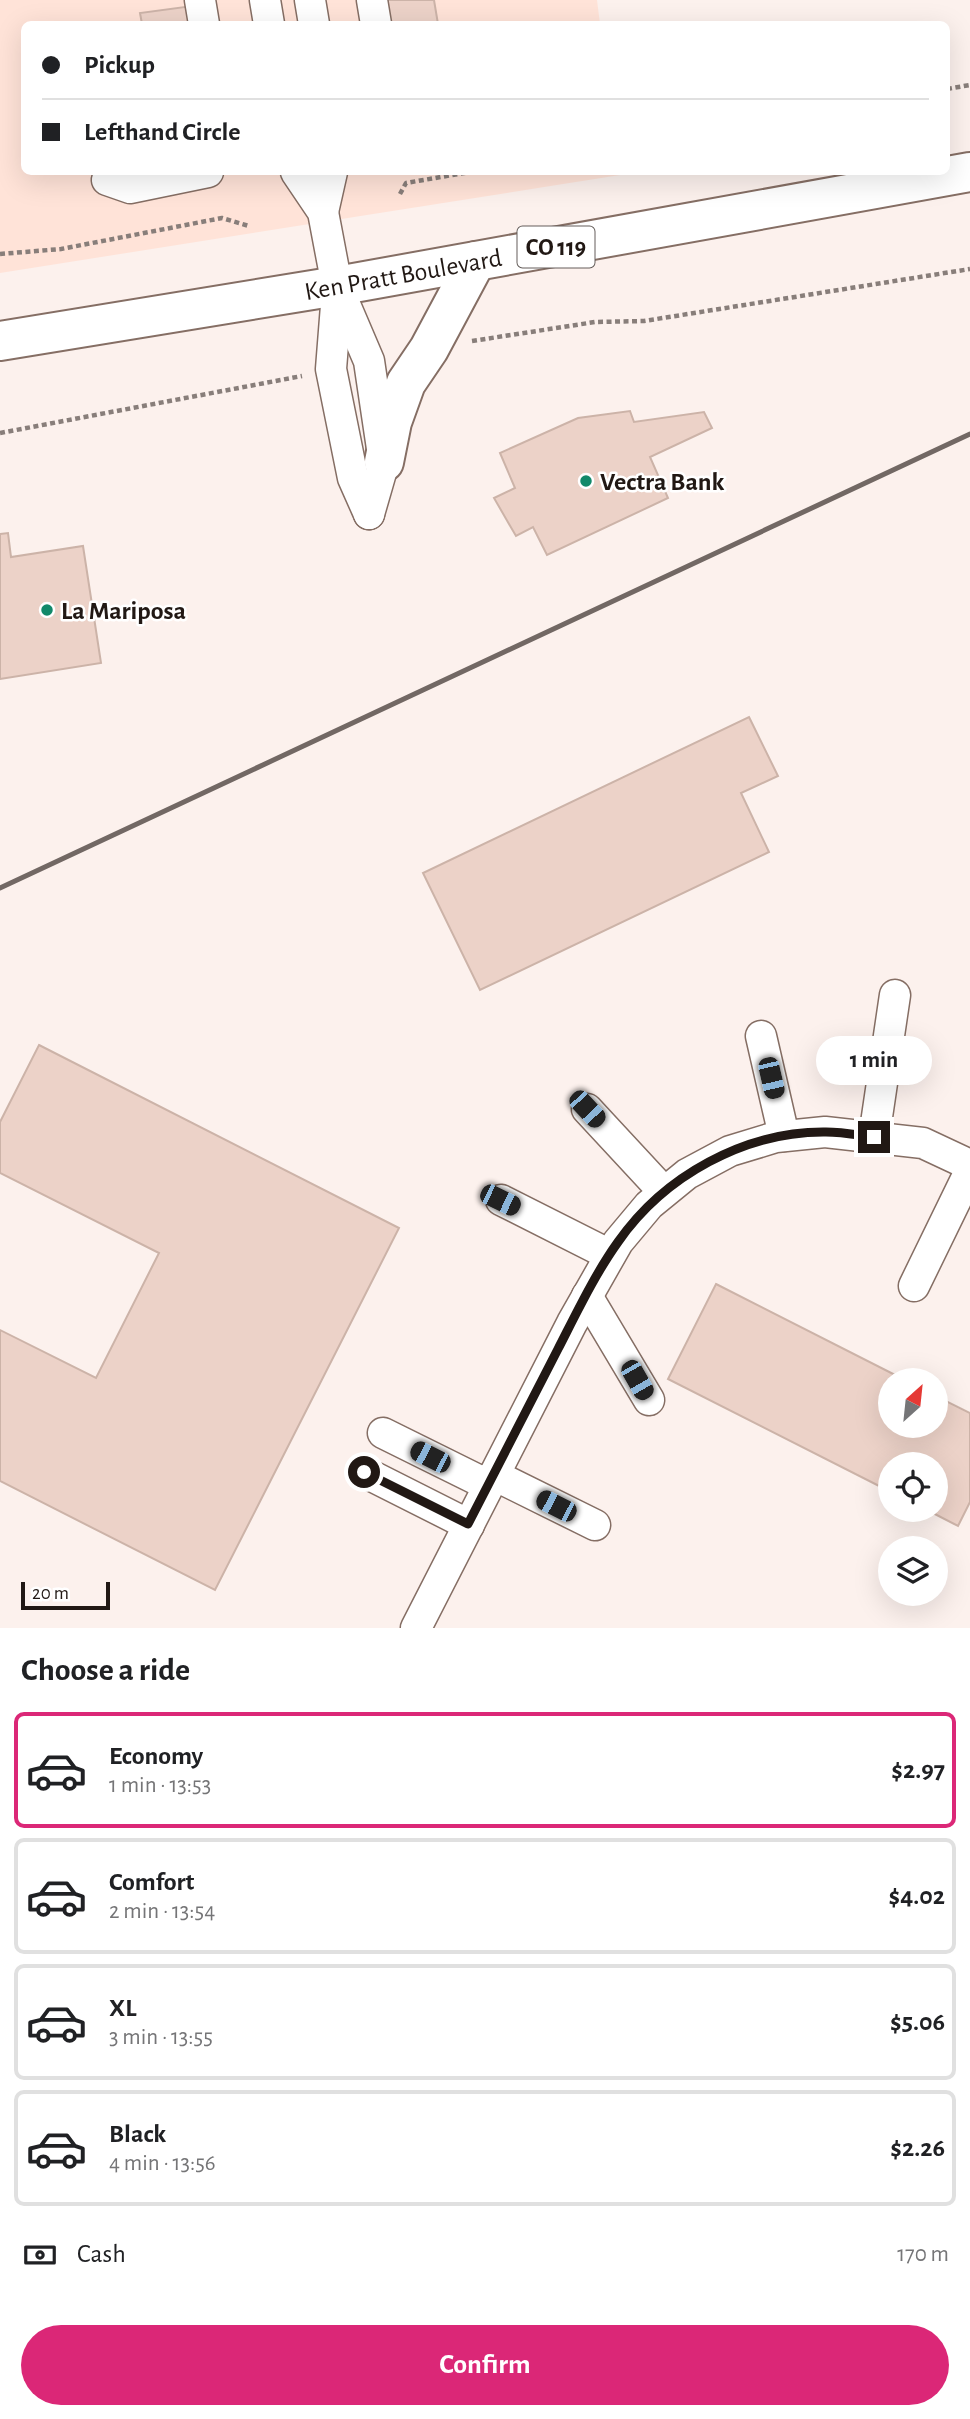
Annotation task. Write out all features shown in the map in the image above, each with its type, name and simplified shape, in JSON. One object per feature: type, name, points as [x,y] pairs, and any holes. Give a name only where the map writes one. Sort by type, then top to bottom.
[{"type":"highway","name":"Ken Pratt Boulevard","points":[[0,341],[337,286],[970,172]]},
{"type":"highway","points":[[384,462],[392,422],[406,383],[429,349],[476,261]]},
{"type":"street","points":[[200,0],[204,21]]},
{"type":"street","points":[[265,0],[268,21]]},
{"type":"street","points":[[310,0],[314,21]]},
{"type":"street","points":[[372,0],[376,21]]},
{"type":"street","points":[[107,180],[130,188],[193,175]]},
{"type":"street","points":[[298,175],[323,212],[337,286],[369,361],[384,462],[369,514],[353,478],[331,369],[337,286]]},
{"type":"street","points":[[323,212],[331,175]]},
{"type":"street","points":[[874,1137],[895,995]]},
{"type":"street","points":[[761,1036],[784,1136]]},
{"type":"street","points":[[587,1109],[664,1192]]},
{"type":"street","points":[[416,1628],[610,1255],[649,1205],[664,1192],[687,1174],[730,1151],[784,1136],[825,1132],[923,1143],[970,1165]]},
{"type":"street","points":[[914,1286],[970,1171]]},
{"type":"street","points":[[500,1200],[610,1255]]},
{"type":"street","points":[[587,1296],[649,1400]]},
{"type":"street","points":[[383,1433],[595,1525]]},
{"type":"street","points":[[364,1472],[468,1524]]},
{"type":"path","points":[[950,88],[970,85]]},
{"type":"path","points":[[400,194],[406,183],[453,175]]},
{"type":"path","points":[[0,254],[61,249],[222,218],[249,226]]},
{"type":"path","points":[[429,349],[595,322],[644,321],[970,268]]},
{"type":"path","points":[[0,433],[331,369]]},
{"type":"shaded area","points":[[0,0],[597,0],[600,21],[21,21],[21,175],[620,175],[0,273]]},
{"type":"building","points":[[378,0],[434,0],[438,21],[382,21]]},
{"type":"building","points":[[192,6],[194,21],[141,21],[140,13]]},
{"type":"building","name":"Vectra Bank","points":[[630,411],[634,422],[704,412],[712,428],[650,457],[668,498],[547,555],[533,527],[516,536],[494,498],[515,488],[500,453],[578,418]]},
{"type":"building","name":"La Mariposa","points":[[8,533],[11,557],[83,546],[101,663],[0,679],[0,534]]},
{"type":"building","points":[[749,717],[778,776],[741,793],[769,852],[480,990],[423,873]]},
{"type":"building","points":[[39,1045],[399,1228],[215,1590],[0,1481],[0,1330],[96,1378],[159,1253],[0,1173],[0,1122]]},
{"type":"building","points":[[716,1284],[881,1368],[878,1368],[878,1438],[948,1438],[948,1402],[970,1413],[970,1502],[958,1526],[948,1521],[948,1452],[878,1452],[878,1485],[668,1379]]},
{"type":"railway","points":[[0,888],[970,434]]},
{"type":"place","name":"Vectra Bank","points":[[586,481]]},
{"type":"place","name":"La Mariposa","points":[[47,610]]},
{"type":"route","points":[[364,1472],[468,1524],[572,1323],[618,1242],[649,1205],[687,1174],[730,1151],[776,1137],[825,1132],[874,1137]]}]
